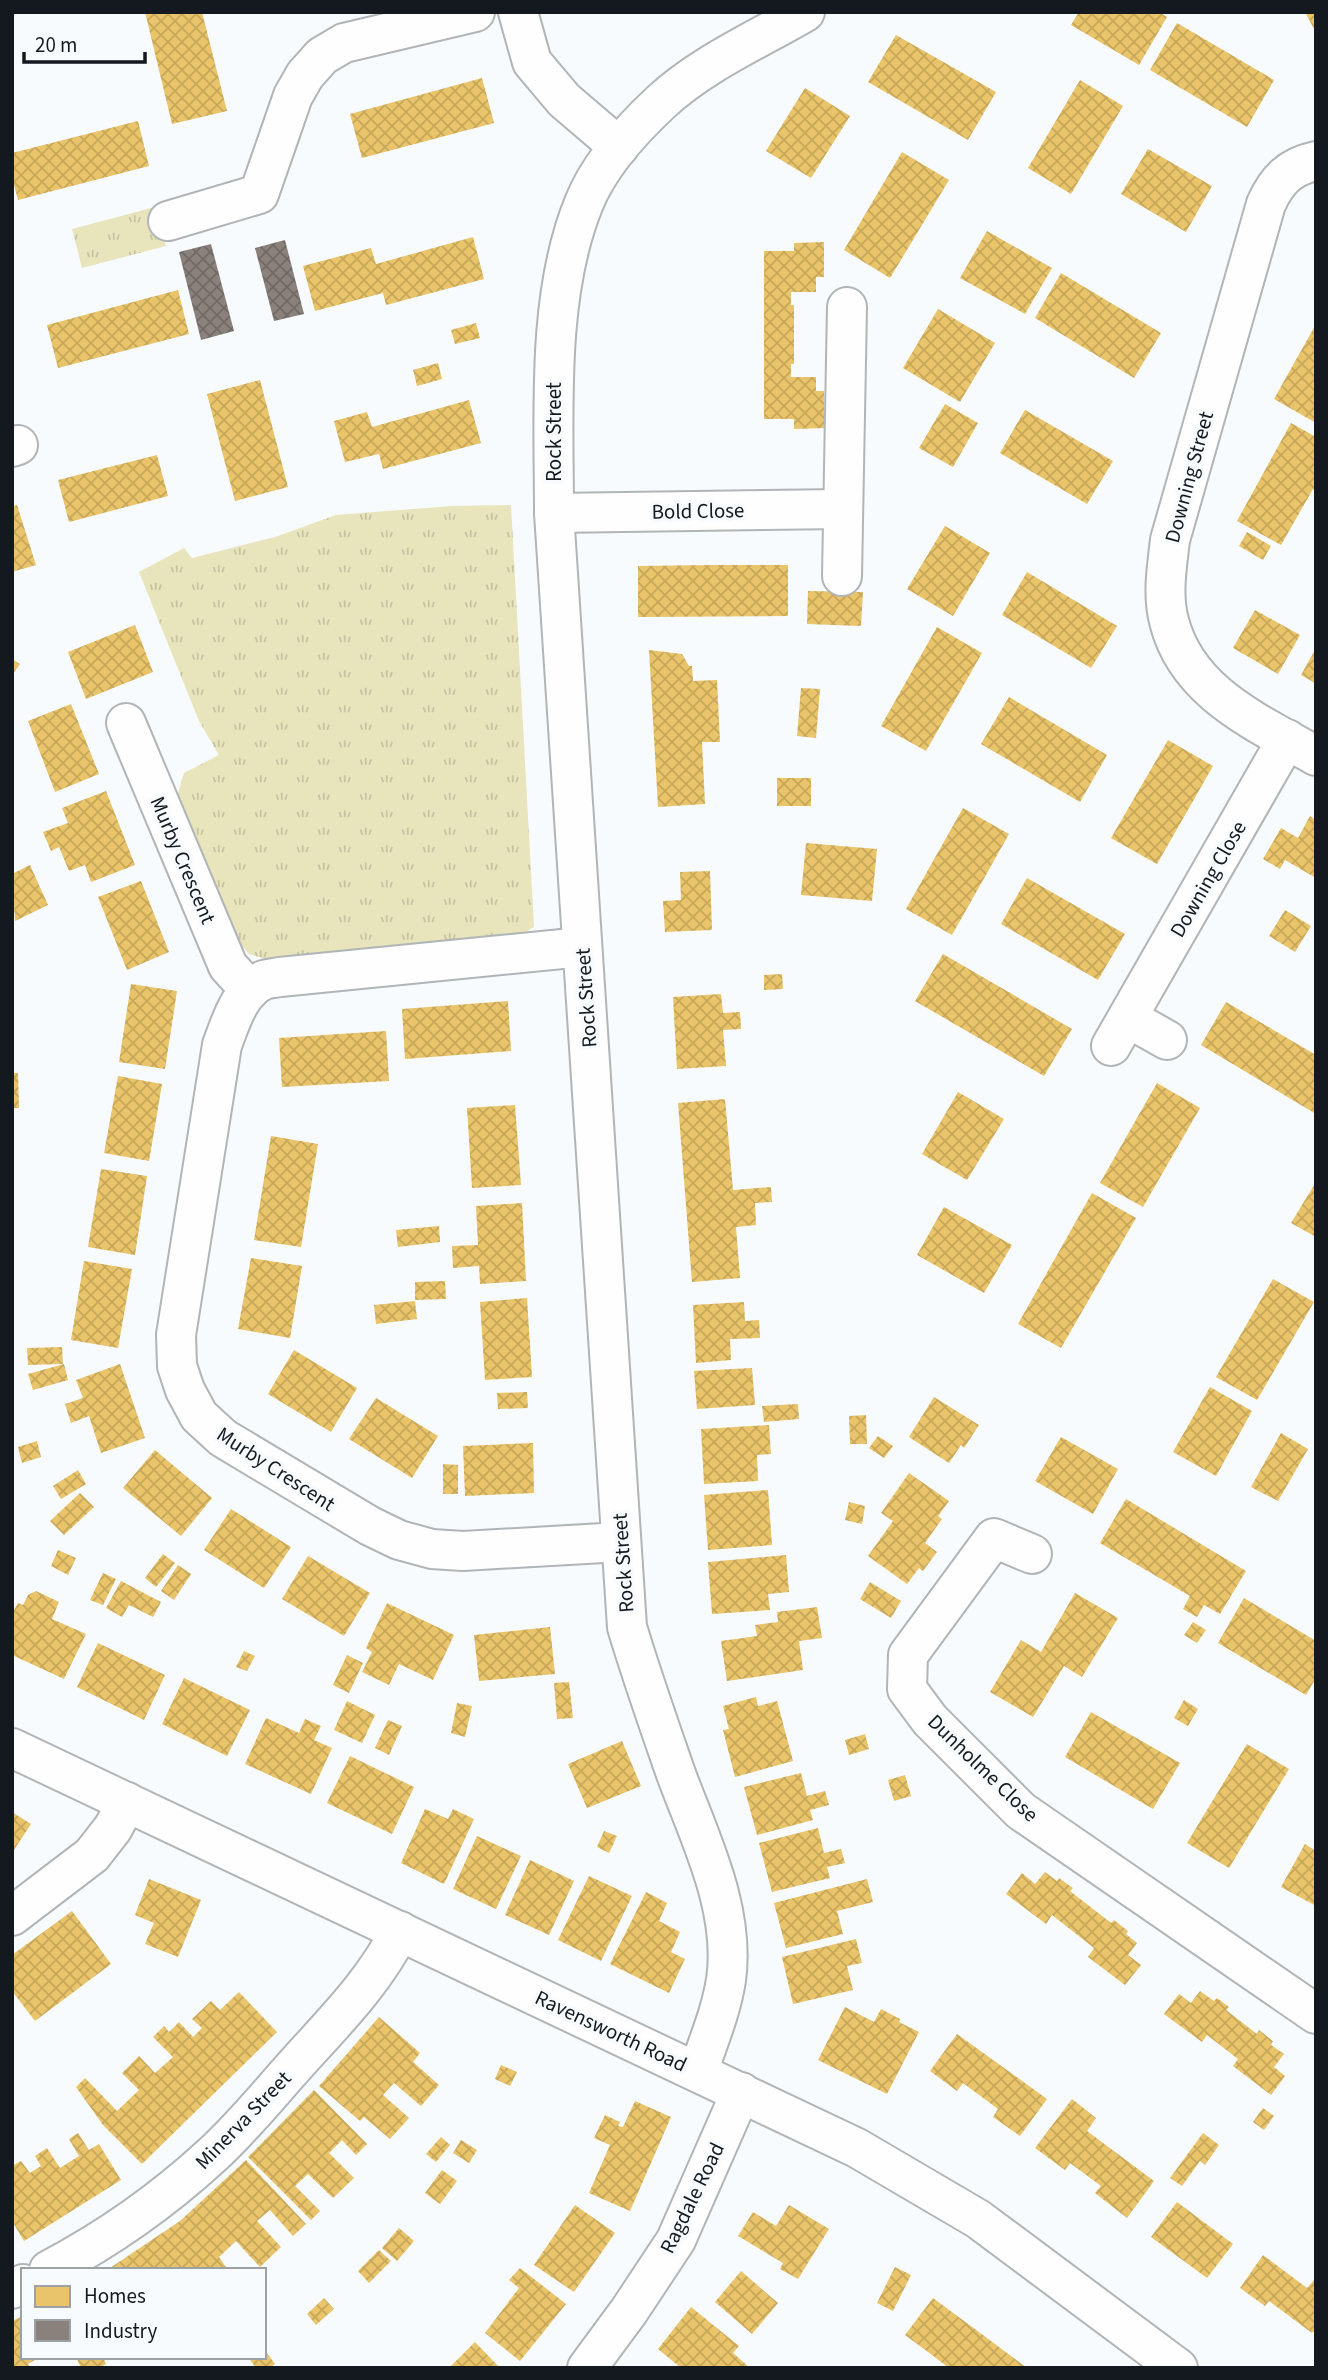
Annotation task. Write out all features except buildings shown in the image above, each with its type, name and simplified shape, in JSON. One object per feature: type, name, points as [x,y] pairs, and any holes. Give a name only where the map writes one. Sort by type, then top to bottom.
[{"type":"street","points":[[168,221],[259,194],[293,96],[305,75],[322,56],[344,43],[475,12]]},
{"type":"street","points":[[518,12],[532,62],[564,100],[619,147]]},
{"type":"street","name":"Rock Street","points":[[698,2072],[720,2007],[726,1978],[726,1936],[721,1897],[650,1702],[627,1627],[554,513],[554,382],[567,257],[584,202],[600,174],[619,147],[662,102],[706,69],[805,12]]},
{"type":"street","name":"Downing Street","points":[[1302,748],[1228,705],[1204,684],[1186,661],[1169,621],[1165,579],[1170,540],[1266,204],[1283,175],[1296,167],[1316,162]]},
{"type":"street","points":[[842,576],[847,307]]},
{"type":"street","name":"Bold Close","points":[[554,513],[843,509]]},
{"type":"street","name":"Murby Crescent","points":[[126,723],[228,966],[250,990],[233,1015],[222,1045],[176,1335],[177,1366],[184,1390],[199,1416],[223,1438],[340,1511],[410,1543],[432,1549],[463,1551],[621,1542]]},
{"type":"street","name":"Downing Close","points":[[1167,1040],[1120,1032],[1302,748]]},
{"type":"street","points":[[250,990],[262,980],[280,976],[582,947]]},
{"type":"street","name":"Dunholme Close","points":[[1032,1554],[994,1538],[908,1655],[907,1689],[930,1720],[1021,1811],[1316,2014]]},
{"type":"street","name":"Ravensworth Road","points":[[12,1748],[856,2148],[943,2196],[978,2219],[1178,2368]]},
{"type":"street","points":[[12,1916],[92,1855],[113,1828],[128,1802]]},
{"type":"street","name":"Minerva Street","points":[[53,2268],[89,2249],[155,2204],[213,2154],[360,1994],[387,1956],[400,1931]]},
{"type":"street","name":"Ragdale Road","points":[[587,2368],[676,2240],[741,2092]]},
{"type":"green space","points":[[155,207],[166,246],[82,268],[72,229]]},
{"type":"green space","points":[[511,505],[534,927],[520,936],[275,962],[249,954],[236,939],[176,800],[184,773],[219,755],[199,721],[139,572],[184,548],[192,558],[275,537],[336,515],[452,506]]}]
